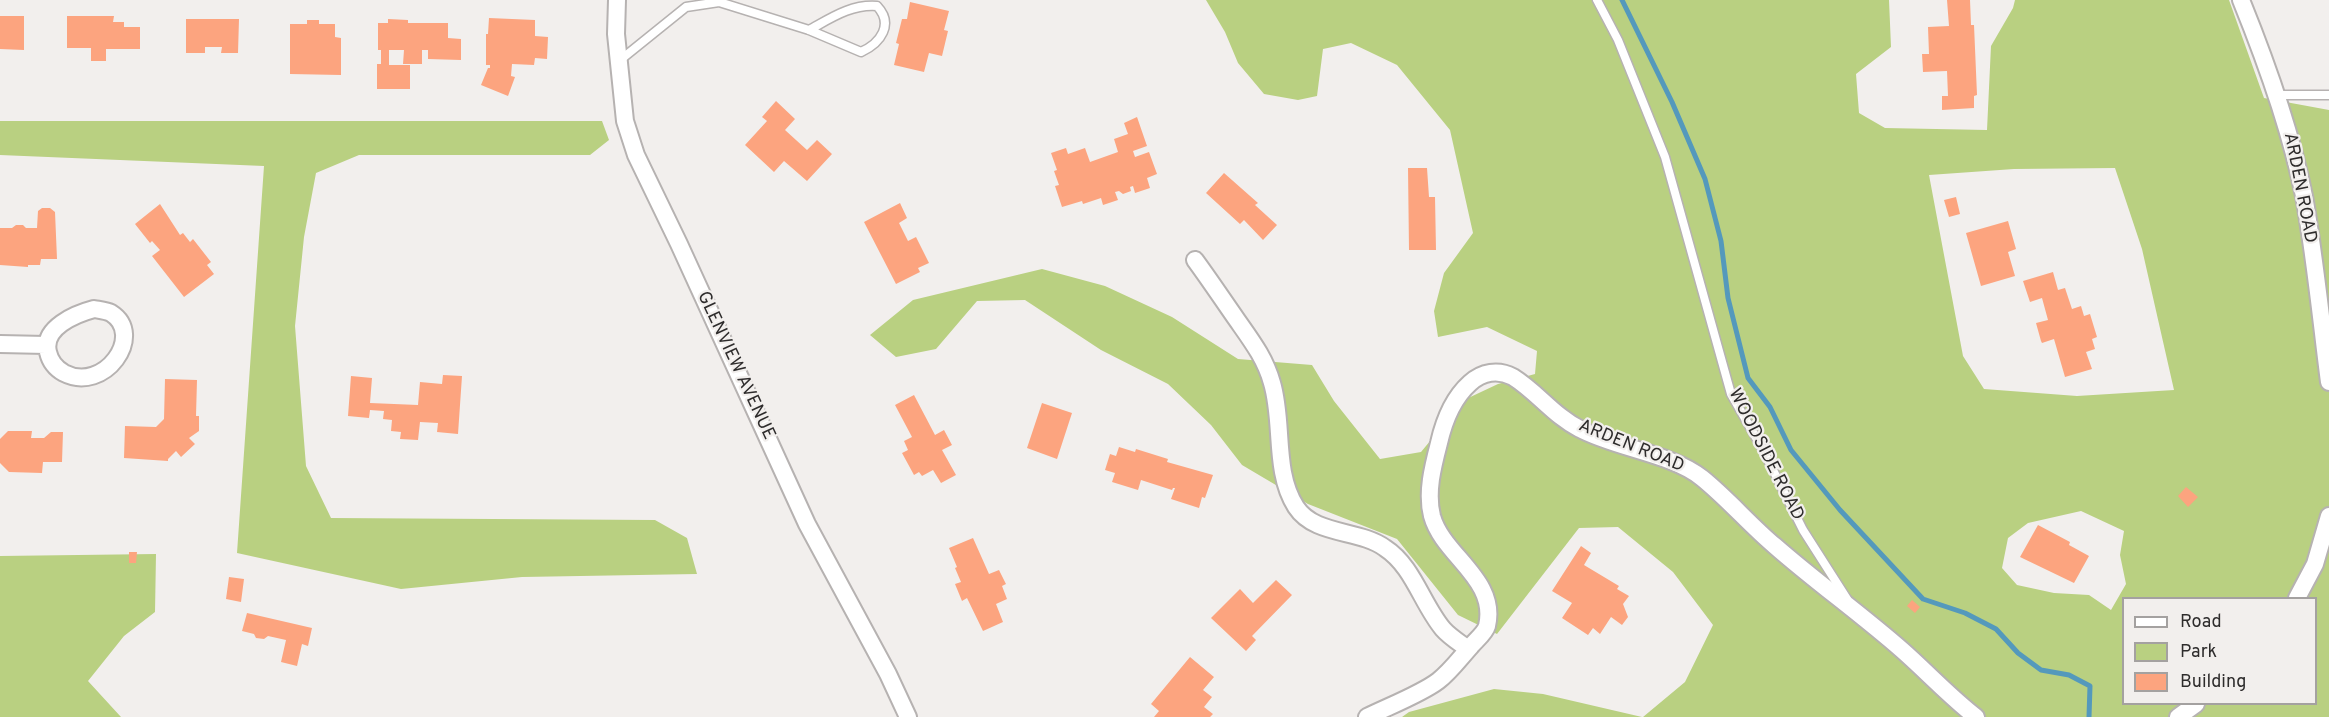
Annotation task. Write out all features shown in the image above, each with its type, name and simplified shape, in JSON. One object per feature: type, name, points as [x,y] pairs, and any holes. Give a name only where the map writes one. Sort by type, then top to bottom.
[{"type":"street","name":"GLENVIEW AVENUE","points":[[617,0],[619,61],[625,121],[636,155],[684,254],[807,524],[888,674],[908,717]]},
{"type":"street","name":"ARDEN ROAD","points":[[2241,0],[2277,95],[2304,196],[2329,382]]},
{"type":"street","points":[[1195,260],[1262,355],[1272,382],[1283,469],[1297,509],[1315,524],[1370,539],[1393,553],[1444,630],[1468,649]]},
{"type":"street","points":[[93,309],[111,313],[124,330],[125,337],[121,351],[109,367],[95,376],[78,377],[63,372],[50,361],[46,345],[49,336],[58,326],[77,314],[93,309]]},
{"type":"street","points":[[0,344],[46,345]]},
{"type":"street","name":"ARDEN ROAD","points":[[1367,717],[1438,681],[1486,629],[1488,612],[1484,592],[1467,566],[1440,534],[1432,514],[1430,493],[1434,461],[1443,425],[1453,404],[1464,388],[1475,378],[1495,372],[1507,374],[1516,380],[1578,428],[1606,441],[1680,465],[1700,476],[1772,544],[1857,614]]},
{"type":"street","points":[[2298,597],[2315,564],[2329,516]]},
{"type":"street","name":"WOODSIDE ROAD","points":[[1857,614],[1976,717]]},
{"type":"street","points":[[2178,717],[2195,705]]},
{"type":"lane","name":"WOODSIDE ROAD","points":[[1597,0],[1618,40],[1665,157],[1731,394],[1763,450],[1803,530],[1857,614]]},
{"type":"lane","points":[[619,61],[686,7],[719,2],[809,30],[861,52],[869,48],[880,37],[886,24],[884,13],[877,6],[867,5],[846,10],[809,30]]},
{"type":"lane","points":[[2277,95],[2329,95]]},
{"type":"green space","points":[[1206,0],[1889,0],[1891,47],[1856,74],[1859,113],[1885,128],[1987,130],[1991,46],[2013,8],[2015,0],[2229,0],[2264,98],[2329,110],[2329,717],[1643,717],[1685,682],[1713,625],[1673,572],[1618,527],[1579,528],[1497,634],[1458,615],[1397,539],[1308,504],[1242,465],[1211,425],[1168,384],[1101,350],[1025,300],[977,301],[936,349],[896,357],[870,335],[913,300],[1042,269],[1105,286],[1172,317],[1238,359],[1312,365],[1334,401],[1380,459],[1421,452],[1464,400],[1498,384],[1535,374],[1537,351],[1487,327],[1438,337],[1434,311],[1444,273],[1473,233],[1450,130],[1397,65],[1351,43],[1323,49],[1317,96],[1298,100],[1264,94],[1238,63],[1225,32]],"holes":[[[2115,168],[2142,249],[2174,390],[2077,396],[1984,389],[1963,356],[1929,175],[2014,169]],[[2081,511],[2124,531],[2120,555],[2126,584],[2111,610],[2089,595],[2054,593],[2017,585],[2002,568],[2008,538],[2028,523]]]},
{"type":"green space","points":[[0,121],[602,121],[609,140],[590,155],[359,155],[316,173],[304,237],[295,326],[306,466],[331,518],[655,520],[687,538],[697,574],[522,577],[401,589],[237,553],[264,166],[0,155]]},
{"type":"green space","points":[[156,554],[155,612],[124,636],[88,681],[121,717],[0,717],[0,556]]},
{"type":"green space","points":[[1494,689],[1543,694],[1642,717],[1402,717],[1409,712]]},
{"type":"building","points":[[1947,0],[1970,0],[1971,25],[1974,25],[1977,95],[1974,96],[1974,108],[1942,110],[1942,96],[1948,96],[1947,71],[1923,72],[1922,54],[1929,54],[1928,27],[1949,26]]},
{"type":"building","points":[[910,2],[949,11],[944,30],[948,31],[942,56],[929,53],[924,72],[894,65],[902,19],[907,19]]},
{"type":"building","points":[[0,16],[24,16],[24,50],[0,49]]},
{"type":"building","points":[[67,16],[114,16],[113,22],[124,22],[124,27],[140,27],[140,49],[106,49],[106,61],[91,61],[91,48],[67,48]]},
{"type":"building","points":[[489,18],[535,20],[535,36],[548,37],[547,59],[535,58],[534,65],[512,64],[511,76],[515,77],[508,96],[481,85],[490,68],[490,65],[486,65],[486,34],[488,34]]},
{"type":"building","points":[[186,19],[239,19],[238,53],[221,53],[222,47],[205,47],[205,53],[186,53]]},
{"type":"building","points":[[388,19],[408,20],[408,23],[448,23],[448,38],[461,39],[461,60],[428,59],[428,50],[422,50],[422,64],[403,64],[404,50],[389,50],[389,65],[410,65],[410,89],[377,89],[377,64],[381,64],[381,50],[378,50],[378,23],[388,23]]},
{"type":"building","points":[[307,20],[319,20],[319,24],[335,24],[335,37],[341,38],[341,75],[290,74],[290,24],[307,24]]},
{"type":"building","points":[[776,101],[795,119],[785,130],[807,150],[817,140],[832,154],[807,181],[784,161],[774,172],[745,145],[767,121],[762,117]]},
{"type":"building","points":[[1137,117],[1147,146],[1133,151],[1135,157],[1149,152],[1157,174],[1147,178],[1150,188],[1135,193],[1133,186],[1130,187],[1131,191],[1123,194],[1119,191],[1115,192],[1118,200],[1103,205],[1101,198],[1062,207],[1055,186],[1059,185],[1051,153],[1066,148],[1068,154],[1085,148],[1090,162],[1118,152],[1114,139],[1128,134],[1124,123]]},
{"type":"building","points":[[1408,168],[1427,168],[1429,197],[1435,197],[1436,250],[1409,250]]},
{"type":"building","points":[[1224,173],[1258,203],[1255,205],[1277,225],[1263,240],[1244,220],[1240,224],[1206,193]]},
{"type":"building","points":[[1956,197],[1960,214],[1949,217],[1944,200]]},
{"type":"building","points":[[900,203],[907,218],[899,223],[908,241],[916,237],[929,263],[918,268],[920,272],[896,284],[864,222]]},
{"type":"building","points":[[160,204],[180,235],[183,233],[190,242],[193,239],[211,262],[207,265],[214,274],[184,297],[152,256],[160,250],[152,241],[150,243],[135,224]]},
{"type":"building","points":[[42,208],[50,208],[55,212],[57,259],[41,259],[40,265],[28,265],[28,267],[0,265],[0,228],[23,225],[26,228],[37,228],[38,211]]},
{"type":"building","points":[[2008,221],[2016,249],[2008,252],[2015,276],[1981,286],[1966,233]]},
{"type":"building","points":[[2053,272],[2058,290],[2065,288],[2072,309],[2081,306],[2084,316],[2090,314],[2097,337],[2092,339],[2095,349],[2086,352],[2092,369],[2065,377],[2054,339],[2042,343],[2041,341],[2036,323],[2048,320],[2042,298],[2030,302],[2023,281]]},
{"type":"building","points":[[443,375],[462,376],[458,434],[437,432],[438,423],[420,422],[418,440],[400,439],[401,432],[391,431],[392,420],[383,419],[384,411],[370,410],[369,418],[348,416],[351,376],[372,378],[370,403],[418,405],[420,382],[442,384]]},
{"type":"building","points":[[165,379],[197,380],[196,416],[199,416],[199,431],[189,438],[195,444],[181,457],[176,451],[168,461],[124,458],[125,426],[156,427],[164,419]]},
{"type":"building","points":[[914,395],[935,435],[944,430],[952,445],[942,450],[956,475],[941,483],[933,470],[922,476],[919,472],[914,475],[902,453],[908,450],[904,441],[912,437],[895,405]]},
{"type":"building","points":[[1042,403],[1072,413],[1057,459],[1027,448]]},
{"type":"building","points":[[8,431],[32,431],[31,438],[44,438],[51,432],[63,432],[62,462],[43,462],[42,473],[9,472],[0,463],[0,439]]},
{"type":"building","points":[[1119,447],[1135,452],[1136,449],[1168,459],[1167,462],[1213,475],[1199,508],[1171,499],[1175,488],[1172,490],[1141,480],[1138,490],[1112,482],[1115,473],[1105,470],[1110,454],[1116,456]]},
{"type":"building","points":[[2186,487],[2198,497],[2188,507],[2178,496]]},
{"type":"building","points":[[2038,525],[2070,542],[2069,545],[2089,556],[2074,583],[2020,557]]},
{"type":"building","points":[[973,538],[989,574],[999,570],[1006,584],[1002,586],[1007,599],[996,604],[1003,622],[983,631],[967,598],[962,601],[955,584],[961,582],[949,548]]},
{"type":"building","points":[[1581,546],[1591,553],[1584,565],[1619,586],[1617,589],[1629,596],[1623,604],[1628,617],[1622,625],[1611,617],[1600,634],[1593,628],[1588,635],[1562,618],[1572,603],[1552,591]]},
{"type":"building","points":[[129,552],[137,552],[136,563],[129,563]]},
{"type":"building","points":[[229,577],[244,579],[241,602],[226,599]]},
{"type":"building","points":[[1276,580],[1292,595],[1252,636],[1256,640],[1246,651],[1211,618],[1240,589],[1253,603]]},
{"type":"building","points":[[1912,600],[1920,607],[1915,613],[1907,606]]},
{"type":"building","points":[[247,613],[312,628],[308,646],[302,644],[297,666],[281,662],[286,640],[268,636],[264,639],[256,638],[254,634],[242,631]]},
{"type":"building","points":[[1190,657],[1214,677],[1203,690],[1212,697],[1204,707],[1213,714],[1210,717],[1154,717],[1159,711],[1151,704]]},
{"type":"waterway","points":[[1622,0],[1672,102],[1705,179],[1721,241],[1728,298],[1748,378],[1770,407],[1791,450],[1840,510],[1923,599],[1965,613],[1996,629],[2018,653],[2041,670],[2069,675],[2090,686],[2089,717]]}]
